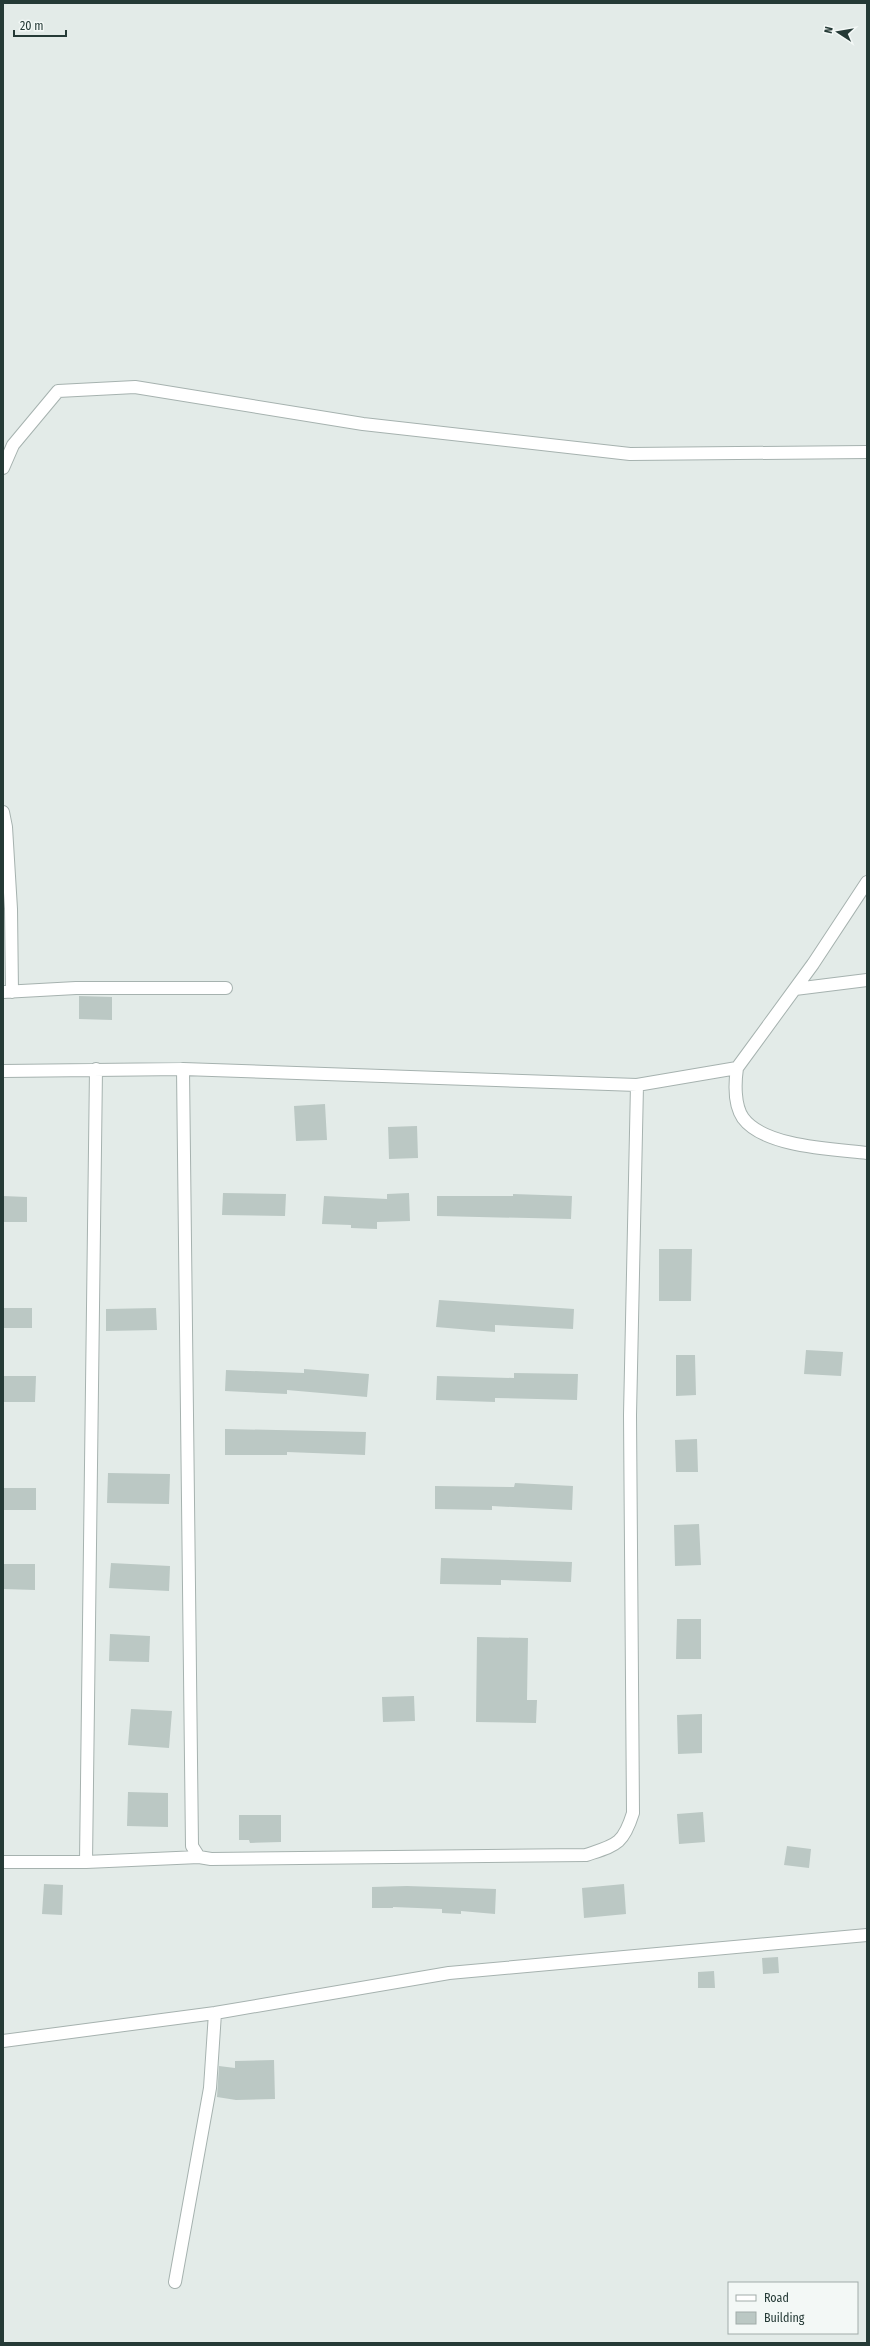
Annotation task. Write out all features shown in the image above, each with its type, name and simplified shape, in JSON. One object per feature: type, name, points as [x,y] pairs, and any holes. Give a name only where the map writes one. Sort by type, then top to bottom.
[{"type":"street","points":[[3,468],[13,446],[58,391],[135,387],[363,424],[630,454],[867,452]]},
{"type":"street","points":[[3,812],[6,827],[10,909],[7,992],[76,988],[226,988]]},
{"type":"street","points":[[867,882],[795,989],[737,1068],[734,1088],[742,1118],[763,1135],[820,1148],[867,1153]]},
{"type":"street","points":[[795,989],[867,980]]},
{"type":"street","points":[[3,1071],[183,1069],[637,1085],[737,1068]]},
{"type":"street","points":[[86,1862],[96,1069]]},
{"type":"street","points":[[183,1069],[192,1846],[200,1857]]},
{"type":"street","points":[[3,1862],[86,1862],[200,1857],[586,1855],[614,1846],[627,1833],[633,1813],[630,1416],[637,1085]]},
{"type":"street","points":[[3,2041],[215,2013],[449,1973],[867,1935]]},
{"type":"street","points":[[175,2282],[210,2088],[215,2013]]},
{"type":"building","points":[[79,996],[112,997],[112,1020],[79,1019]]},
{"type":"building","points":[[325,1104],[327,1140],[296,1141],[294,1106]]},
{"type":"building","points":[[417,1126],[418,1158],[389,1159],[388,1127]]},
{"type":"building","points":[[223,1193],[286,1194],[285,1216],[222,1215]]},
{"type":"building","points":[[409,1193],[410,1221],[377,1222],[377,1229],[351,1228],[351,1225],[322,1224],[324,1196],[387,1199],[387,1194]]},
{"type":"building","points":[[513,1194],[572,1196],[571,1219],[437,1216],[437,1196],[513,1196]]},
{"type":"building","points":[[3,1196],[27,1197],[27,1222],[3,1222]]},
{"type":"building","points":[[659,1249],[692,1249],[691,1301],[659,1301]]},
{"type":"building","points":[[439,1300],[574,1309],[573,1329],[495,1325],[495,1332],[436,1327]]},
{"type":"building","points":[[3,1308],[32,1308],[32,1328],[3,1328]]},
{"type":"building","points":[[156,1308],[157,1330],[106,1331],[106,1309]]},
{"type":"building","points":[[806,1350],[843,1352],[841,1376],[804,1374]]},
{"type":"building","points":[[676,1355],[695,1355],[696,1395],[676,1396]]},
{"type":"building","points":[[304,1369],[369,1374],[367,1397],[287,1390],[287,1394],[225,1391],[226,1370],[304,1373]]},
{"type":"building","points":[[514,1373],[578,1374],[577,1400],[495,1398],[495,1402],[436,1400],[437,1376],[514,1378]]},
{"type":"building","points":[[3,1376],[36,1376],[35,1402],[3,1402]]},
{"type":"building","points":[[225,1429],[366,1432],[365,1455],[287,1452],[287,1455],[225,1455]]},
{"type":"building","points":[[697,1439],[698,1472],[676,1472],[675,1440]]},
{"type":"building","points":[[108,1473],[170,1474],[169,1504],[107,1503]]},
{"type":"building","points":[[515,1483],[573,1486],[572,1510],[492,1506],[492,1510],[435,1509],[435,1486],[514,1487]]},
{"type":"building","points":[[3,1488],[36,1488],[36,1510],[3,1510]]},
{"type":"building","points":[[699,1524],[701,1565],[675,1566],[674,1525]]},
{"type":"building","points":[[441,1558],[572,1562],[571,1582],[501,1580],[501,1585],[440,1584]]},
{"type":"building","points":[[111,1563],[170,1566],[169,1591],[109,1588]]},
{"type":"building","points":[[3,1564],[35,1564],[35,1590],[3,1589]]},
{"type":"building","points":[[677,1619],[701,1619],[701,1659],[676,1659]]},
{"type":"building","points":[[110,1634],[150,1636],[149,1662],[109,1661]]},
{"type":"building","points":[[477,1637],[528,1638],[527,1700],[537,1700],[536,1723],[476,1722]]},
{"type":"building","points":[[414,1696],[415,1721],[383,1722],[382,1697]]},
{"type":"building","points":[[131,1709],[172,1711],[169,1748],[128,1745]]},
{"type":"building","points":[[702,1714],[702,1753],[678,1754],[677,1715]]},
{"type":"building","points":[[128,1792],[168,1793],[168,1827],[127,1826]]},
{"type":"building","points":[[703,1812],[705,1842],[679,1844],[677,1814]]},
{"type":"building","points":[[239,1815],[281,1815],[281,1842],[250,1843],[249,1840],[239,1840]]},
{"type":"building","points":[[787,1846],[811,1849],[809,1868],[784,1865]]},
{"type":"building","points":[[44,1884],[63,1885],[62,1915],[42,1914]]},
{"type":"building","points":[[624,1884],[626,1914],[584,1918],[582,1888]]},
{"type":"building","points":[[407,1886],[496,1889],[495,1914],[461,1911],[461,1914],[442,1913],[442,1909],[393,1907],[372,1908],[372,1887]]},
{"type":"building","points":[[778,1957],[779,1973],[763,1974],[762,1958]]},
{"type":"building","points":[[714,1971],[715,1988],[698,1988],[698,1972]]},
{"type":"building","points":[[274,2060],[275,2099],[236,2100],[217,2097],[219,2066],[235,2068],[235,2061]]}]
